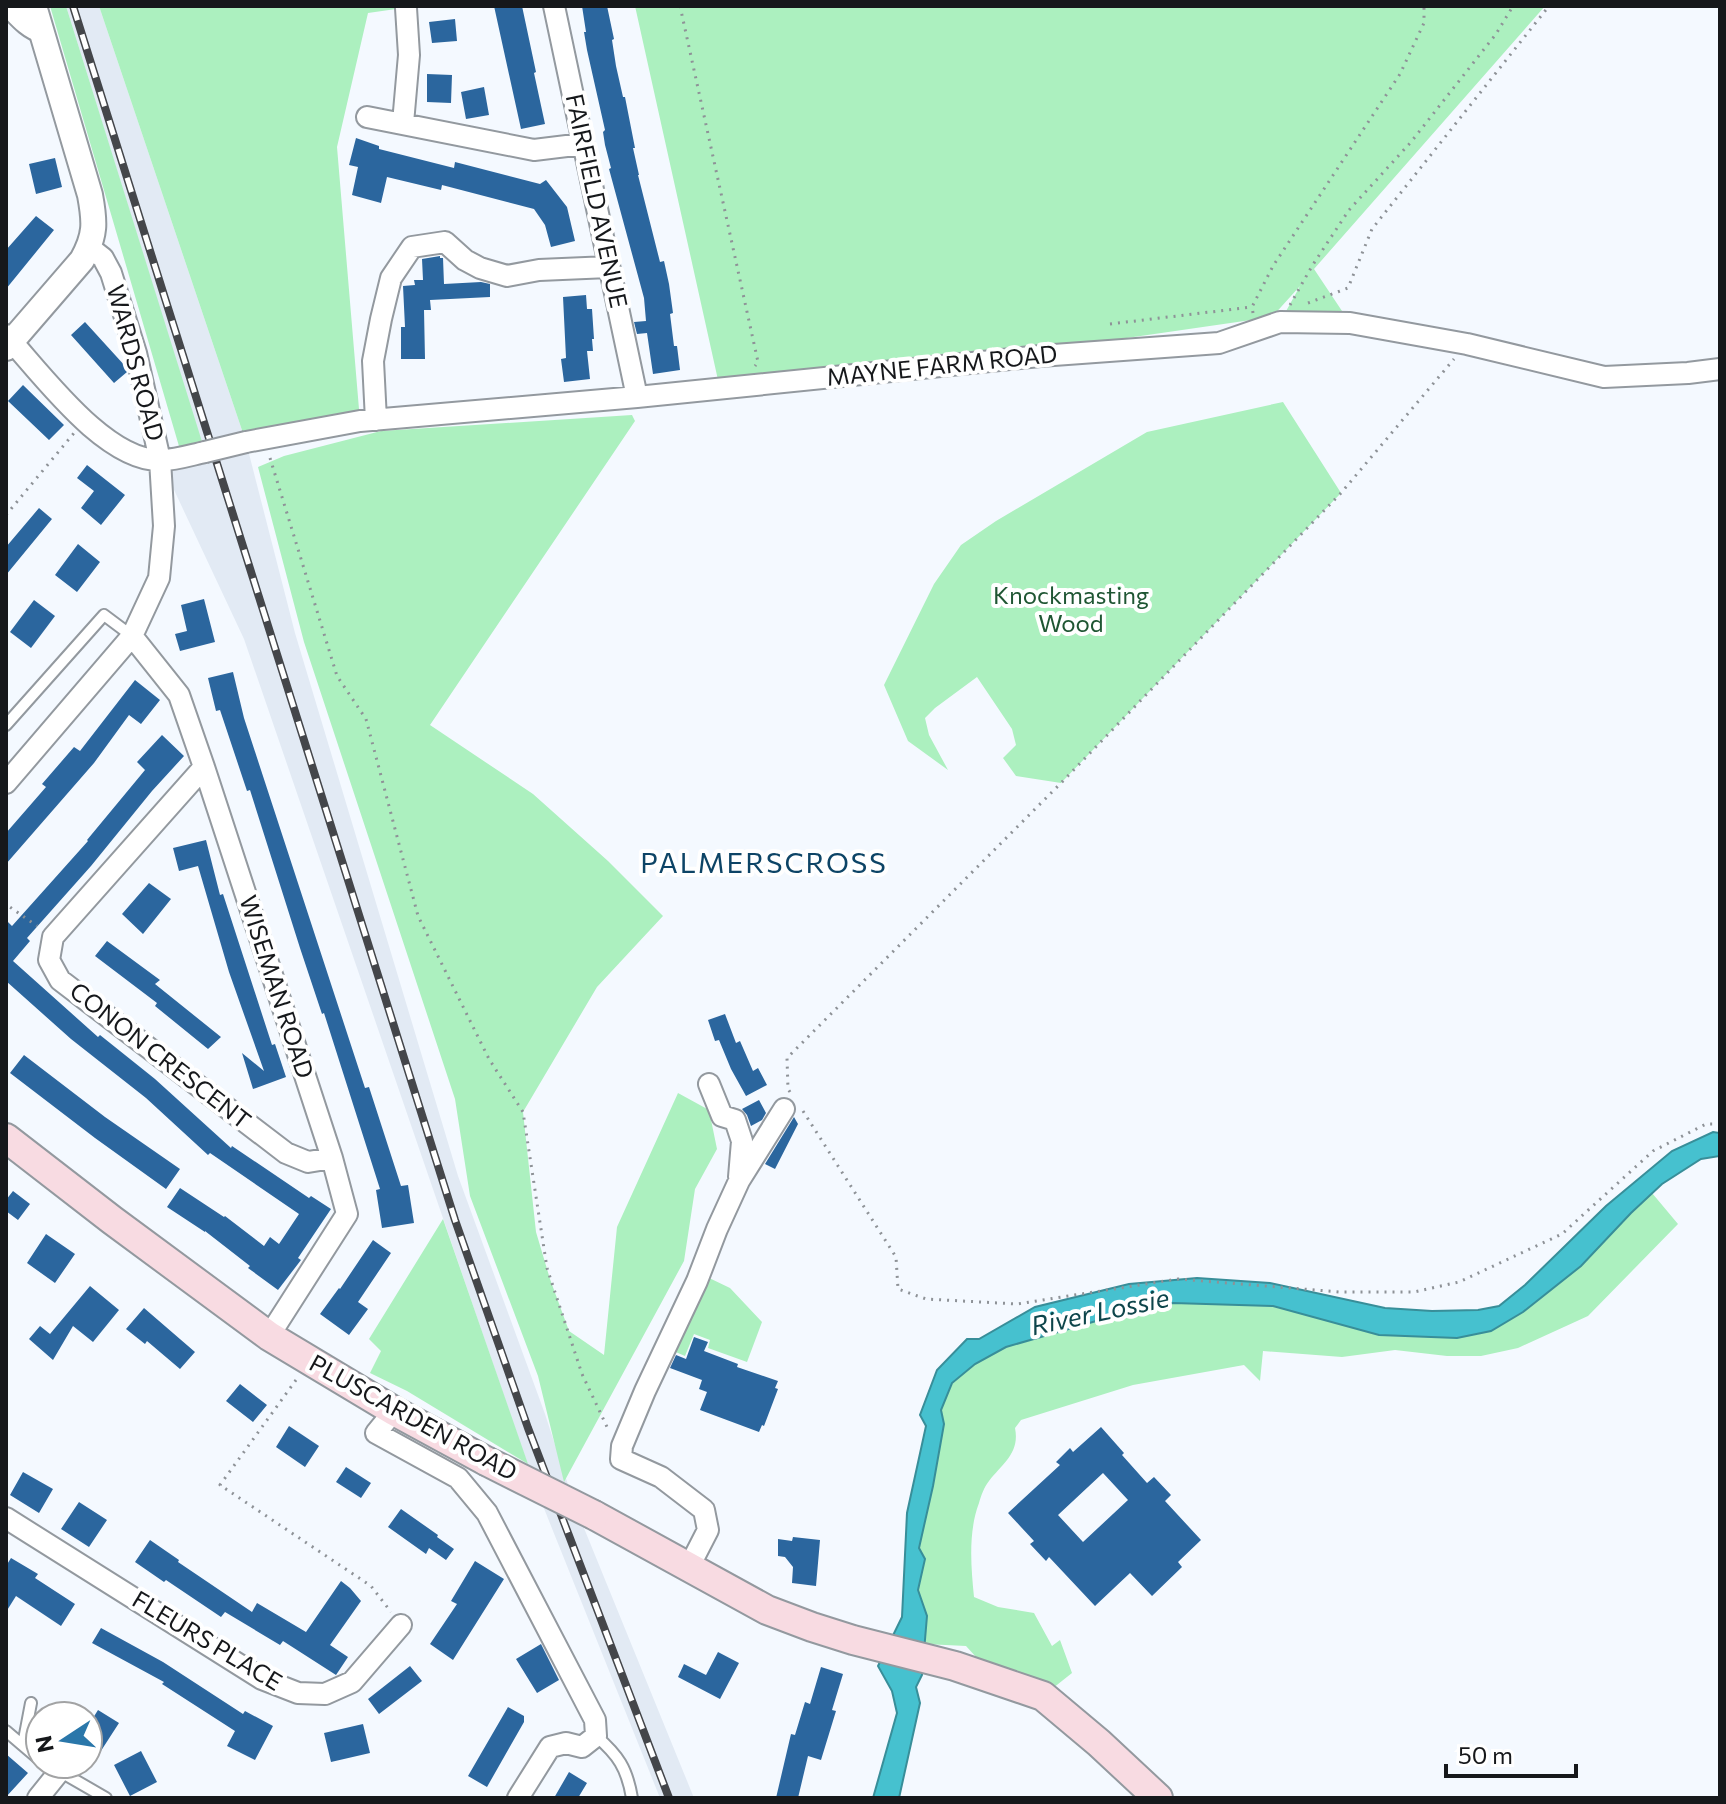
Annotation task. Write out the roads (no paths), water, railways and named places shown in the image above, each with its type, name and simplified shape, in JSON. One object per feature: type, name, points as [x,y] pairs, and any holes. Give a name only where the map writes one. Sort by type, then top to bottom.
[{"type":"main road","name":"PLUSCARDEN ROAD","points":[[6,1138],[269,1336],[394,1411],[767,1610],[853,1640],[955,1666],[1043,1696],[1158,1798]]},
{"type":"street","points":[[8,6],[35,31],[41,32]]},
{"type":"street","points":[[34,6],[90,195],[94,233],[82,260],[8,342],[84,421],[130,455],[160,460]]},
{"type":"street","name":"FAIRFIELD AVENUE","points":[[554,6],[637,397]]},
{"type":"street","points":[[403,123],[409,55],[406,8]]},
{"type":"street","points":[[367,117],[534,150],[583,144]]},
{"type":"street","points":[[376,420],[373,361],[381,319],[391,278],[412,247],[445,242],[465,260],[507,276],[539,270],[609,267]]},
{"type":"street","name":"WARDS ROAD","points":[[6,783],[132,636],[159,578],[164,526],[160,460],[136,353],[111,273],[103,258],[89,247]]},
{"type":"street","name":"MAYNE FARM ROAD","points":[[160,460],[360,421],[637,397],[1040,356],[1219,343],[1280,322],[1350,323],[1467,344],[1604,377],[1720,369]]},
{"type":"street","name":"WISEMAN ROAD","points":[[132,636],[179,695],[332,1158],[347,1214],[269,1336]]},
{"type":"street","name":"CONON CRESCENT","points":[[204,767],[53,937],[49,960],[60,980],[286,1153],[308,1162],[332,1158]]},
{"type":"street","points":[[709,1084],[722,1116],[735,1120],[742,1141],[739,1181]]},
{"type":"street","points":[[689,1567],[708,1530],[704,1510],[661,1477],[621,1459],[622,1446],[739,1181],[784,1109]]},
{"type":"street","points":[[394,1411],[376,1433],[458,1478],[487,1513],[595,1720],[596,1736],[582,1747],[566,1743],[550,1747],[518,1798]]},
{"type":"street","name":"FLEURS PLACE","points":[[6,1518],[262,1679],[298,1693],[325,1694],[352,1682],[401,1625]]},
{"type":"street","points":[[38,1798],[47,1780]]},
{"type":"lane","points":[[6,725],[104,615],[132,636]]},
{"type":"lane","points":[[6,1731],[23,1745],[24,1740]]},
{"type":"lane","points":[[596,1736],[614,1752],[624,1768],[632,1798]]},
{"type":"lane","points":[[74,1780],[106,1798]]},
{"type":"water","name":"River Lossie","points":[[1713,1132],[1720,1133],[1720,1156],[1701,1159],[1662,1184],[1581,1266],[1523,1312],[1491,1331],[1457,1338],[1379,1335],[1273,1306],[1173,1303],[1117,1315],[1006,1347],[975,1364],[952,1383],[941,1410],[944,1424],[919,1548],[925,1559],[918,1590],[927,1616],[922,1675],[916,1687],[920,1703],[899,1798],[873,1798],[897,1713],[892,1691],[878,1666],[902,1617],[907,1513],[926,1426],[920,1415],[937,1370],[967,1339],[979,1339],[1035,1307],[1129,1284],[1197,1278],[1270,1283],[1385,1308],[1432,1311],[1478,1310],[1499,1306],[1525,1285],[1606,1206],[1672,1151]]},
{"type":"railway","points":[[73,6],[455,1220],[528,1428],[669,1798]]},
{"type":"district","name":"PALMERSCROSS","points":[[764,863]]},
{"type":"park label","name":"Knockmasting Wood","points":[[1071,610]]}]
